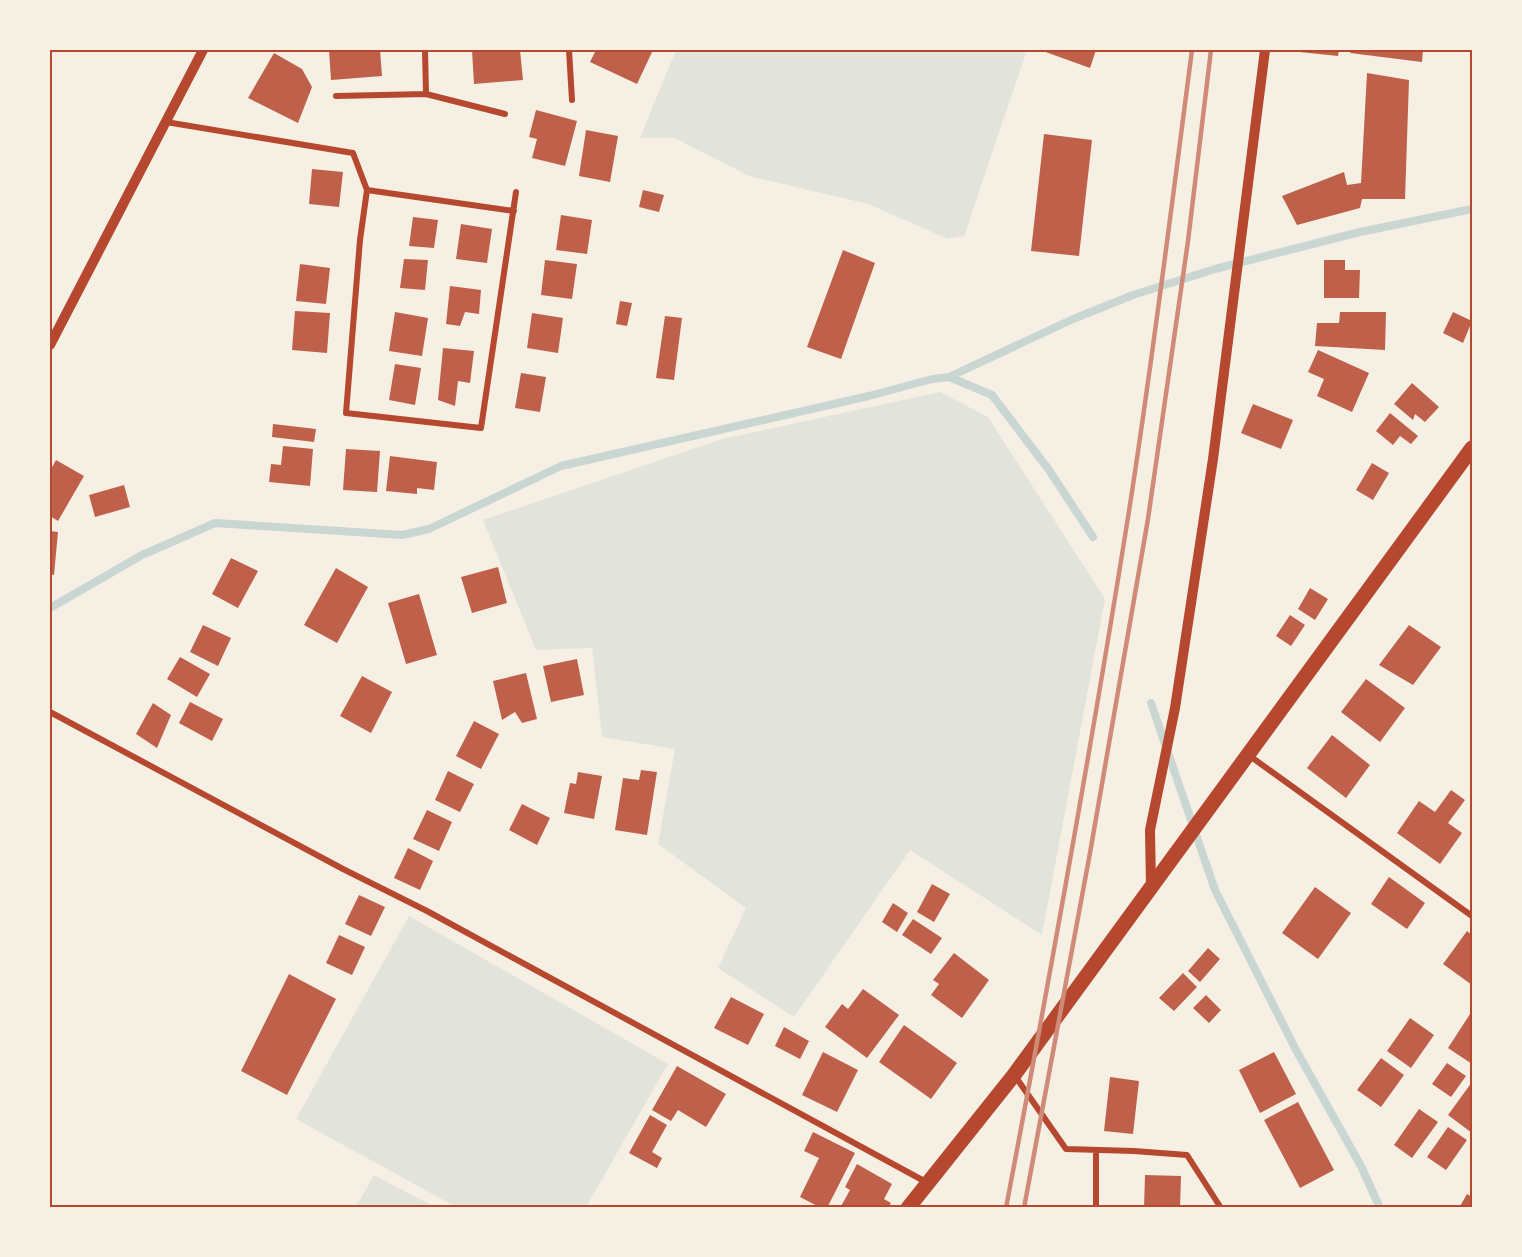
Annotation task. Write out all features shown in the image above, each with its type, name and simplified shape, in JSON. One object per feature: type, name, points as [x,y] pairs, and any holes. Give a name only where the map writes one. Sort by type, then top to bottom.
[{"type":"main road","points":[[908,1208],[1014,1075],[1473,448]]},
{"type":"street","points":[[50,345],[203,50]]},
{"type":"street","points":[[425,50],[426,93]]},
{"type":"street","points":[[569,50],[572,100]]},
{"type":"street","points":[[1151,887],[1150,830],[1171,728],[1213,459],[1265,50]]},
{"type":"street","points":[[336,96],[426,93],[505,114]]},
{"type":"street","points":[[165,122],[353,153],[367,190],[360,240],[346,413],[481,428],[516,192]]},
{"type":"street","points":[[367,190],[514,211]]},
{"type":"street","points":[[50,712],[343,869],[427,911],[926,1183]]},
{"type":"street","points":[[1247,754],[1472,916]]},
{"type":"street","points":[[1014,1075],[1066,1149],[1187,1155],[1221,1208]]},
{"type":"street","points":[[1096,1150],[1096,1208]]},
{"type":"shaded area","points":[[676,50],[1027,50],[964,236],[948,239],[868,204],[749,176],[675,138],[640,138]]},
{"type":"shaded area","points":[[940,392],[988,417],[1105,599],[1042,935],[910,850],[794,1017],[718,968],[746,908],[658,844],[675,749],[602,737],[592,648],[536,650],[483,520],[722,439]]},
{"type":"shaded area","points":[[409,916],[668,1064],[586,1207],[456,1207],[296,1119]]},
{"type":"shaded area","points":[[374,1175],[435,1207],[356,1207]]},
{"type":"building","points":[[329,50],[380,50],[382,76],[331,80]]},
{"type":"building","points":[[472,50],[520,50],[523,80],[474,84]]},
{"type":"building","points":[[596,50],[653,50],[637,84],[590,62]]},
{"type":"building","points":[[1040,50],[1096,50],[1090,68]]},
{"type":"building","points":[[1290,50],[1339,50],[1338,56]]},
{"type":"building","points":[[1351,50],[1423,50],[1422,62],[1350,53]]},
{"type":"building","points":[[274,53],[302,69],[312,87],[298,123],[248,98]]},
{"type":"building","points":[[1367,73],[1409,80],[1405,199],[1362,199],[1360,208],[1297,225],[1282,196],[1344,172],[1347,185],[1361,183]]},
{"type":"building","points":[[536,110],[577,121],[565,166],[532,158],[537,139],[529,137]]},
{"type":"building","points":[[586,130],[618,136],[610,182],[579,176]]},
{"type":"building","points":[[1044,134],[1092,140],[1079,256],[1031,251]]},
{"type":"building","points":[[312,169],[343,172],[339,207],[309,204]]},
{"type":"building","points":[[643,190],[664,195],[659,212],[639,207]]},
{"type":"building","points":[[561,215],[592,220],[587,254],[556,250]]},
{"type":"building","points":[[413,217],[438,220],[434,248],[409,246]]},
{"type":"building","points":[[461,224],[492,229],[487,263],[456,259]]},
{"type":"building","points":[[843,250],[875,263],[841,359],[807,347]]},
{"type":"building","points":[[404,259],[428,260],[425,290],[400,288]]},
{"type":"building","points":[[545,260],[577,264],[572,299],[541,295]]},
{"type":"building","points":[[1324,260],[1345,260],[1345,270],[1360,270],[1359,298],[1324,298]]},
{"type":"building","points":[[300,264],[330,268],[326,304],[296,301]]},
{"type":"building","points":[[450,286],[481,290],[479,314],[465,312],[460,326],[446,324]]},
{"type":"building","points":[[620,301],[632,303],[627,326],[616,324]]},
{"type":"building","points":[[295,311],[330,313],[327,353],[292,350]]},
{"type":"building","points":[[395,312],[428,318],[422,356],[389,351]]},
{"type":"building","points":[[1340,312],[1386,312],[1385,350],[1315,346],[1317,323],[1339,323]]},
{"type":"building","points":[[1453,312],[1472,321],[1463,343],[1443,333]]},
{"type":"building","points":[[532,313],[563,318],[558,353],[527,348]]},
{"type":"building","points":[[665,316],[682,318],[674,380],[656,378]]},
{"type":"building","points":[[443,348],[474,351],[470,383],[458,381],[455,406],[438,400]]},
{"type":"building","points":[[1318,350],[1369,373],[1352,412],[1317,396],[1324,379],[1308,372]]},
{"type":"building","points":[[395,364],[421,368],[415,405],[389,400]]},
{"type":"building","points":[[521,373],[546,377],[540,412],[515,408]]},
{"type":"building","points":[[1412,383],[1439,407],[1425,422],[1415,414],[1413,420],[1394,404]]},
{"type":"building","points":[[1253,404],[1293,420],[1281,449],[1241,433]]},
{"type":"building","points":[[1390,413],[1418,436],[1411,444],[1400,436],[1393,445],[1376,431]]},
{"type":"building","points":[[273,424],[316,429],[314,442],[272,437]]},
{"type":"building","points":[[283,446],[313,449],[310,486],[269,482],[271,464],[281,465]]},
{"type":"building","points":[[346,449],[380,451],[377,492],[343,490]]},
{"type":"building","points":[[390,456],[437,462],[434,490],[417,488],[417,494],[386,491]]},
{"type":"building","points":[[56,460],[84,476],[58,521],[50,516],[50,471]]},
{"type":"building","points":[[1372,463],[1389,473],[1373,500],[1356,490]]},
{"type":"building","points":[[124,485],[130,507],[95,517],[89,495]]},
{"type":"building","points":[[50,531],[58,532],[54,575],[50,574]]},
{"type":"building","points":[[231,558],[258,571],[238,608],[212,594]]},
{"type":"building","points":[[498,567],[507,603],[472,613],[461,577]]},
{"type":"building","points":[[336,568],[368,587],[337,643],[304,625]]},
{"type":"building","points":[[1310,588],[1328,599],[1315,620],[1298,609]]},
{"type":"building","points":[[419,594],[437,655],[406,664],[388,603]]},
{"type":"building","points":[[1290,615],[1305,625],[1291,646],[1276,636]]},
{"type":"building","points":[[203,625],[231,638],[218,666],[190,652]]},
{"type":"building","points":[[1409,625],[1441,647],[1413,685],[1379,665]]},
{"type":"building","points":[[180,657],[210,674],[197,697],[167,679]]},
{"type":"building","points":[[577,659],[584,695],[551,702],[543,666]]},
{"type":"building","points":[[526,673],[537,719],[522,723],[515,712],[502,720],[493,681]]},
{"type":"building","points":[[362,676],[392,692],[371,733],[340,716]]},
{"type":"building","points":[[1366,679],[1405,708],[1380,742],[1341,712]]},
{"type":"building","points":[[190,702],[223,719],[212,741],[179,723]]},
{"type":"building","points":[[153,703],[171,715],[157,748],[136,734]]},
{"type":"building","points":[[474,721],[499,734],[481,769],[456,756]]},
{"type":"building","points":[[1332,735],[1370,765],[1346,798],[1307,768]]},
{"type":"building","points":[[641,770],[657,772],[647,835],[615,830],[623,778],[639,780]]},
{"type":"building","points":[[448,771],[474,784],[460,812],[435,800]]},
{"type":"building","points":[[578,772],[602,776],[594,819],[564,813],[570,783],[576,784]]},
{"type":"building","points":[[1451,790],[1465,800],[1448,823],[1462,833],[1440,864],[1397,833],[1419,801],[1435,812]]},
{"type":"building","points":[[522,804],[550,818],[537,845],[509,830]]},
{"type":"building","points":[[427,810],[452,822],[439,851],[413,839]]},
{"type":"building","points":[[408,848],[433,861],[420,890],[394,878]]},
{"type":"building","points":[[1389,877],[1425,903],[1407,929],[1371,904]]},
{"type":"building","points":[[932,884],[950,894],[934,922],[917,912]]},
{"type":"building","points":[[1315,887],[1351,913],[1318,959],[1282,933]]},
{"type":"building","points":[[359,895],[385,907],[371,936],[345,924]]},
{"type":"building","points":[[893,903],[908,913],[897,932],[882,922]]},
{"type":"building","points":[[913,919],[942,938],[931,954],[902,935]]},
{"type":"building","points":[[1467,931],[1472,935],[1472,985],[1443,964]]},
{"type":"building","points":[[339,935],[365,947],[352,975],[326,963]]},
{"type":"building","points":[[1208,948],[1220,959],[1200,982],[1188,971]]},
{"type":"building","points":[[954,953],[989,980],[962,1018],[931,995],[939,984],[933,980]]},
{"type":"building","points":[[1183,973],[1197,987],[1174,1011],[1159,998]]},
{"type":"building","points":[[289,974],[336,999],[287,1095],[241,1071]]},
{"type":"building","points":[[863,989],[899,1015],[867,1058],[825,1027],[842,1004],[848,1009]]},
{"type":"building","points":[[1206,995],[1221,1010],[1209,1023],[1193,1008]]},
{"type":"building","points":[[731,997],[764,1014],[748,1045],[714,1028]]},
{"type":"building","points":[[1472,1011],[1472,1064],[1448,1048]]},
{"type":"building","points":[[1410,1018],[1434,1035],[1411,1068],[1387,1051]]},
{"type":"building","points":[[904,1025],[957,1063],[931,1099],[879,1062]]},
{"type":"building","points":[[784,1027],[809,1041],[800,1059],[775,1046]]},
{"type":"building","points":[[823,1052],[858,1070],[837,1112],[802,1095]]},
{"type":"building","points":[[1274,1052],[1296,1094],[1260,1113],[1239,1070]]},
{"type":"building","points":[[1381,1058],[1404,1075],[1381,1107],[1357,1090]]},
{"type":"building","points":[[1447,1063],[1466,1076],[1451,1097],[1432,1084]]},
{"type":"building","points":[[677,1066],[726,1094],[706,1127],[678,1110],[671,1121],[652,1110]]},
{"type":"building","points":[[1110,1077],[1139,1081],[1133,1134],[1104,1131]]},
{"type":"building","points":[[1472,1082],[1472,1133],[1448,1115]]},
{"type":"building","points":[[1298,1102],[1334,1170],[1300,1188],[1264,1120]]},
{"type":"building","points":[[1419,1109],[1438,1122],[1412,1158],[1394,1145]]},
{"type":"building","points":[[650,1115],[667,1125],[652,1152],[662,1158],[657,1168],[629,1153]]},
{"type":"building","points":[[1448,1127],[1467,1140],[1446,1170],[1427,1157]]},
{"type":"building","points":[[813,1132],[855,1153],[827,1208],[821,1208],[800,1197],[819,1158],[804,1151]]},
{"type":"building","points":[[857,1164],[892,1184],[884,1199],[891,1203],[888,1208],[840,1208],[850,1190],[845,1187]]},
{"type":"building","points":[[1145,1175],[1181,1176],[1180,1208],[1144,1208]]},
{"type":"building","points":[[1467,1194],[1472,1197],[1472,1208],[1459,1208]]},
{"type":"waterway","points":[[50,608],[142,555],[215,523],[402,535],[429,529],[561,466],[869,396],[932,379],[949,377],[1073,319],[1133,295],[1215,269],[1360,232],[1472,209]]},
{"type":"waterway","points":[[949,377],[992,395],[1049,470],[1093,537]]},
{"type":"waterway","points":[[1151,703],[1215,890],[1296,1050],[1361,1166],[1380,1208]]},
{"type":"railway","points":[[1006,1208],[1070,860],[1129,511],[1192,50]]},
{"type":"railway","points":[[1024,1208],[1090,853],[1148,519],[1188,241],[1211,50]]}]
